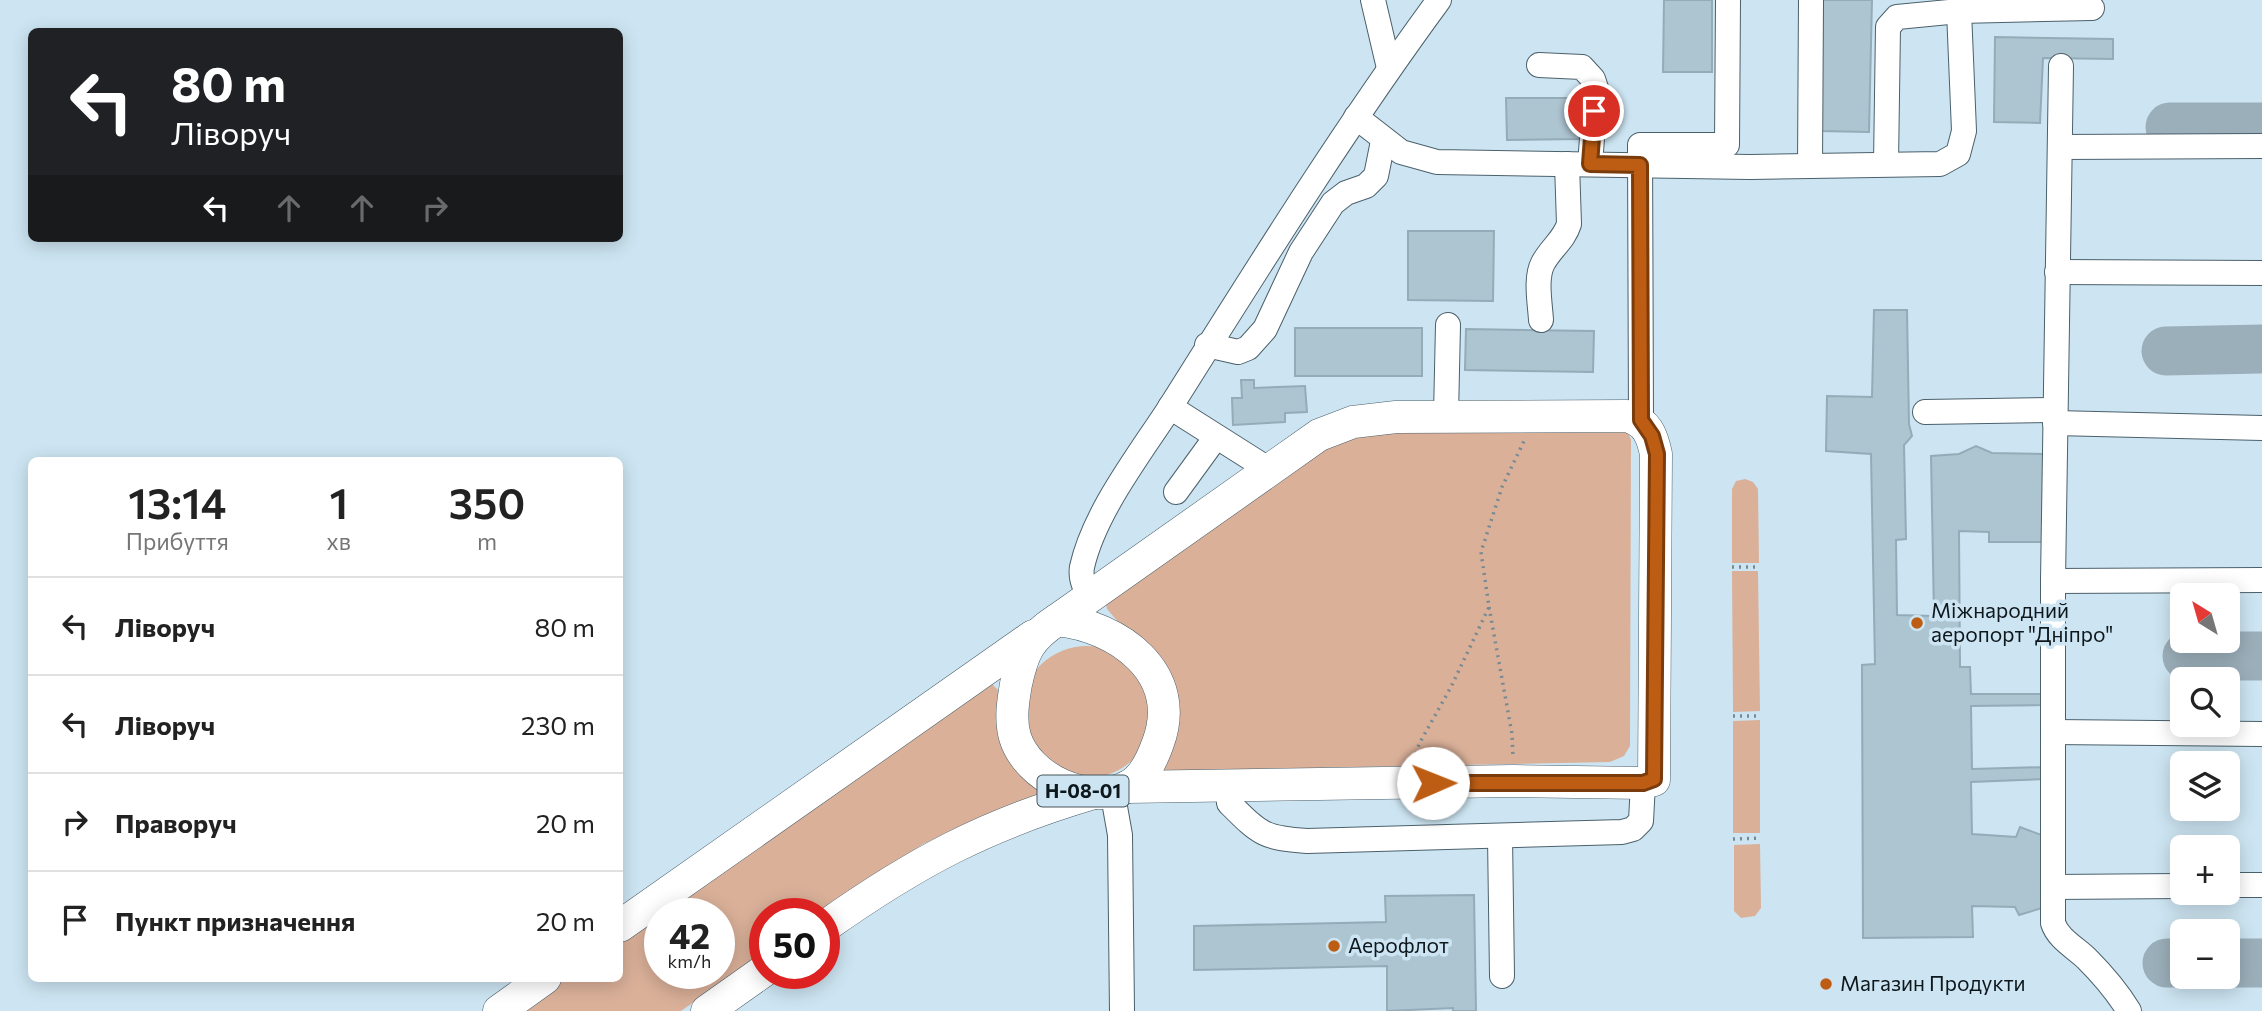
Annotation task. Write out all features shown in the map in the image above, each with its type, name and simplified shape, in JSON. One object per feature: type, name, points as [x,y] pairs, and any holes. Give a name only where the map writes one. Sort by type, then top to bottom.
[{"type":"main road","points":[[623,924],[1268,469],[1319,435],[1353,422],[1446,415],[1627,416],[1641,420],[1652,436],[1657,454],[1656,751],[1654,779],[1643,783]]},
{"type":"main road","name":"Н-08-01","points":[[840,916],[954,844],[1038,809],[1112,790],[1144,771],[1160,739],[1164,715],[1154,676],[1142,659],[1108,633],[1087,625],[1045,628],[1018,675],[1014,696],[1015,736],[1022,752],[1051,779],[1069,789],[1112,790],[1227,785],[1406,783],[1643,783]]},
{"type":"main road","points":[[707,1011],[749,981]]},
{"type":"main road","points":[[499,1011],[539,982]]},
{"type":"street","points":[[1373,0],[1389,68]]},
{"type":"street","points":[[1090,597],[1081,578],[1082,566],[1100,520],[1206,345],[1389,68],[1439,0]]},
{"type":"street","points":[[1641,420],[1640,145],[1727,145],[1728,0]]},
{"type":"street","points":[[1810,166],[1811,0]]},
{"type":"street","points":[[1886,164],[1888,27],[1902,15],[2092,8]]},
{"type":"street","points":[[1356,117],[1383,141],[1408,155],[1437,162],[1810,166],[1940,164],[1950,160],[1962,146],[1964,131],[1959,11]]},
{"type":"street","points":[[1538,65],[1581,67],[1593,79],[1596,88],[1578,164],[1569,224],[1566,233],[1543,263],[1540,274],[1541,320]]},
{"type":"street","points":[[2061,66],[2053,581],[2055,929],[2088,960],[2129,1011]]},
{"type":"street","points":[[1206,345],[1238,352],[1259,338],[1301,252],[1333,203],[1346,193],[1366,186],[1376,176],[1383,141]]},
{"type":"street","points":[[2060,147],[2262,146]]},
{"type":"street","points":[[2057,272],[2262,273]]},
{"type":"street","points":[[1446,415],[1448,325]]},
{"type":"street","points":[[1170,407],[1268,469]]},
{"type":"street","points":[[1926,412],[2055,416],[2262,428]]},
{"type":"street","points":[[1176,492],[1216,437]]},
{"type":"street","points":[[2053,581],[2262,580]]},
{"type":"street","points":[[2053,732],[2262,734]]},
{"type":"street","points":[[1227,785],[1229,803],[1271,839],[1500,837],[1622,832],[1633,829],[1641,821],[1643,783]]},
{"type":"street","points":[[1112,790],[1120,835],[1122,1011]]},
{"type":"street","points":[[1500,837],[1502,976]]},
{"type":"street","points":[[2240,885],[2262,885]]},
{"type":"street","points":[[2053,887],[2170,886]]},
{"type":"path","points":[[1513,782],[1512,734],[1481,552],[1502,487],[1528,432],[1531,415]]},
{"type":"path","points":[[1732,568],[1758,567]]},
{"type":"path","points":[[1406,783],[1419,744],[1451,687],[1489,607]]},
{"type":"path","points":[[1733,716],[1760,716]]},
{"type":"path","points":[[1733,839],[1760,838]]},
{"type":"shaded area","points":[[1410,422],[1628,432],[1631,440],[1630,746],[1624,756],[1610,762],[1160,771],[1165,745],[1125,630],[1107,609],[1105,600],[1318,444]]},
{"type":"shaded area","points":[[1745,479],[1753,482],[1758,489],[1759,563],[1732,563],[1732,489],[1736,481]]},
{"type":"shaded area","points":[[1732,571],[1758,571],[1760,711],[1733,712]]},
{"type":"shaded area","points":[[1087,646],[1112,651],[1134,665],[1148,687],[1153,712],[1148,737],[1134,759],[1112,773],[1087,778],[1062,773],[1040,759],[1026,737],[1021,712],[1026,687],[1040,665],[1062,651]]},
{"type":"shaded area","points":[[984,683],[992,684],[999,691],[1052,792],[1009,805],[923,844],[840,899],[749,898],[749,963],[735,973],[735,898],[679,898]]},
{"type":"shaded area","points":[[1760,720],[1760,833],[1733,833],[1733,721]]},
{"type":"shaded area","points":[[1760,844],[1761,908],[1755,916],[1741,918],[1734,911],[1734,845]]},
{"type":"shaded area","points":[[644,923],[644,989],[712,989],[681,1011],[519,1011],[560,982],[623,982],[623,938]]},
{"type":"building","points":[[1664,0],[1712,0],[1712,72],[1663,72]]},
{"type":"building","points":[[1822,0],[1872,0],[1869,132],[1819,131]]},
{"type":"building","points":[[1995,37],[2113,39],[2113,59],[2043,58],[2040,123],[1994,122]]},
{"type":"building","points":[[1506,98],[1579,98],[1579,139],[1507,140]]},
{"type":"building","points":[[1408,231],[1494,231],[1493,301],[1408,300]]},
{"type":"building","name":"Міжнародний аеропорт \"Дніпро\"","points":[[1874,310],[1907,310],[1909,424],[1912,436],[1904,445],[1906,539],[1896,540],[1897,615],[1934,616],[1931,456],[1959,454],[1976,446],[1992,453],[2043,454],[2043,542],[1989,542],[1989,532],[1959,531],[1960,667],[1970,667],[1971,694],[2046,694],[2046,705],[1971,706],[1972,769],[2047,767],[2047,779],[1971,782],[1972,834],[2016,837],[2020,827],[2052,839],[2052,905],[2019,915],[2015,907],[1972,906],[1973,937],[1863,938],[1862,665],[1875,664],[1871,454],[1826,451],[1827,396],[1872,397]]},
{"type":"building","points":[[1295,328],[1422,328],[1422,376],[1295,376]]},
{"type":"building","points":[[1466,329],[1594,331],[1593,372],[1465,370]]},
{"type":"building","points":[[1241,380],[1254,380],[1254,388],[1305,386],[1307,412],[1285,413],[1285,422],[1233,425],[1232,398],[1242,398]]},
{"type":"building","name":"Аерофлот","points":[[1474,895],[1476,1011],[1453,1011],[1453,1008],[1387,1011],[1387,966],[1194,970],[1194,926],[1386,922],[1385,896]]},
{"type":"taxiway","points":[[2170,127],[2262,127]]},
{"type":"taxiway","points":[[2166,351],[2262,349]]},
{"type":"taxiway","points":[[2187,656],[2262,656]]},
{"type":"taxiway","points":[[2240,963],[2262,963]]},
{"type":"place","name":"Міжнародний аеропорт \"Дніпро\"","points":[[1917,623]]},
{"type":"place","name":"Аерофлот","points":[[1334,946]]},
{"type":"place","name":"Магазин Продукти","points":[[1826,984]]},
{"type":"route","points":[[1433,783],[1643,783],[1654,779],[1657,454],[1652,436],[1641,420],[1640,165],[1590,164],[1594,111]]}]
